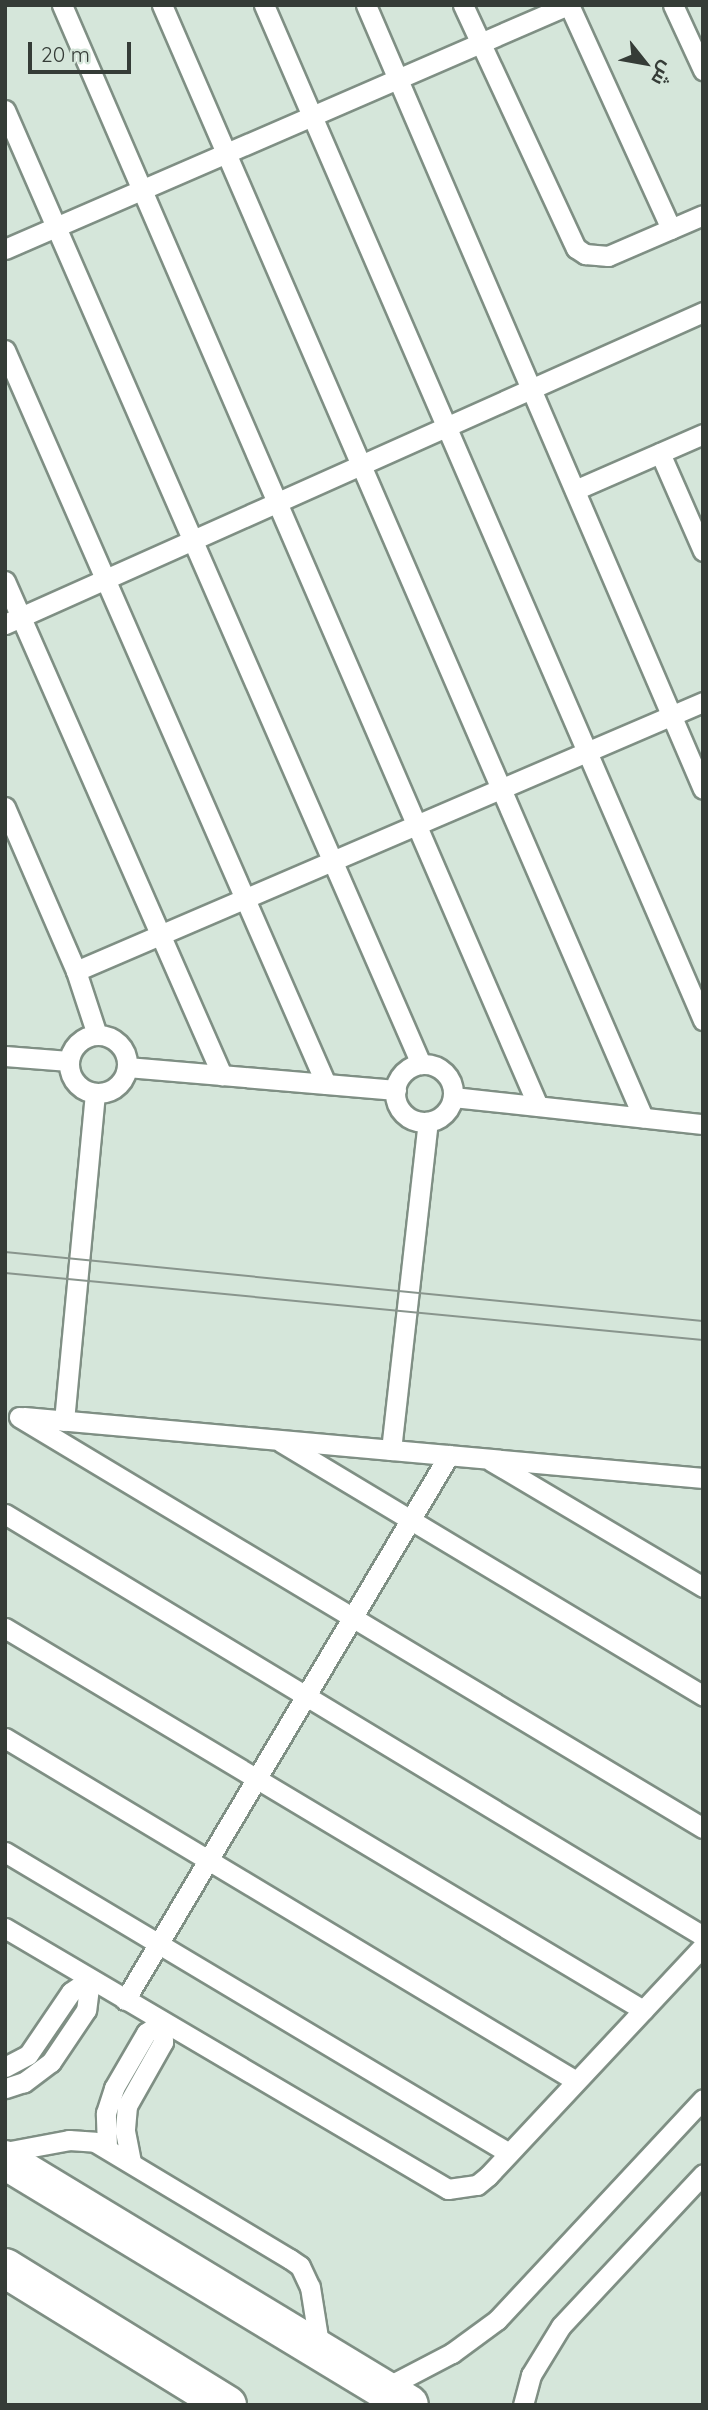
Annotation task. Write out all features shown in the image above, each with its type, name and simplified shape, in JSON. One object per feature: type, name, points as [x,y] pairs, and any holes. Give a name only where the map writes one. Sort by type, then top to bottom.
[{"type":"street","points":[[5,2160],[396,2397]]},
{"type":"street","points":[[5,2268],[227,2405]]},
{"type":"lane","points":[[62,5],[538,1106]]},
{"type":"lane","points":[[162,5],[643,1117]]},
{"type":"lane","points":[[264,5],[703,1020]]},
{"type":"lane","points":[[366,5],[703,789]]},
{"type":"lane","points":[[463,5],[576,248],[585,254],[608,256],[703,215]]},
{"type":"lane","points":[[5,249],[569,5],[671,229]]},
{"type":"lane","points":[[673,5],[703,70]]},
{"type":"lane","points":[[7,122],[56,227],[421,1064],[445,1073],[453,1097]]},
{"type":"lane","points":[[13,620],[703,312]]},
{"type":"lane","points":[[5,351],[326,1084]]},
{"type":"lane","points":[[575,490],[703,434]]},
{"type":"lane","points":[[660,453],[703,551]]},
{"type":"lane","points":[[5,580],[13,620],[222,1076]]},
{"type":"lane","points":[[76,971],[703,702]]},
{"type":"lane","points":[[5,807],[76,971],[97,1035]]},
{"type":"lane","points":[[97,1035],[119,1044],[127,1067],[116,1087],[95,1093],[75,1083],[69,1061],[82,1040],[97,1035]]},
{"type":"lane","points":[[5,1056],[69,1061]]},
{"type":"lane","points":[[421,1064],[400,1078],[396,1090],[404,1114],[428,1122],[440,1118],[453,1097]]},
{"type":"lane","points":[[127,1067],[396,1090]]},
{"type":"lane","points":[[64,1421],[95,1093]]},
{"type":"lane","points":[[453,1097],[703,1124]]},
{"type":"lane","points":[[391,1450],[428,1122]]},
{"type":"lane","points":[[12,1416],[702,1478]]},
{"type":"lane","points":[[12,1416],[703,1828]]},
{"type":"lane","points":[[277,1440],[703,1696]]},
{"type":"lane","points":[[125,2000],[449,1455]]},
{"type":"lane","points":[[487,1458],[703,1587]]},
{"type":"lane","points":[[5,1514],[703,1936]]},
{"type":"lane","points":[[5,1628],[643,2010]]},
{"type":"lane","points":[[5,1738],[576,2081]]},
{"type":"lane","points":[[5,1852],[509,2153]]},
{"type":"lane","points":[[5,1928],[434,2184],[448,2189],[477,2185],[703,1946]]},
{"type":"lane","points":[[5,2067],[34,2050],[71,1992],[90,1979]]},
{"type":"lane","points":[[5,2088],[24,2082],[51,2062],[86,2010],[90,1979]]},
{"type":"lane","points":[[107,2147],[106,2113],[114,2088],[146,2033],[162,2021]]},
{"type":"lane","points":[[131,2162],[125,2115],[163,2042],[162,2021]]},
{"type":"lane","points":[[396,2397],[497,2320],[703,2099]]},
{"type":"lane","points":[[5,2152],[69,2140],[107,2147],[300,2266],[310,2287],[320,2351]]},
{"type":"lane","points":[[523,2405],[531,2375],[561,2326],[703,2174]]},
{"type":"tram line","points":[[5,1252],[703,1321]]},
{"type":"tram line","points":[[5,1273],[703,1340]]}]
